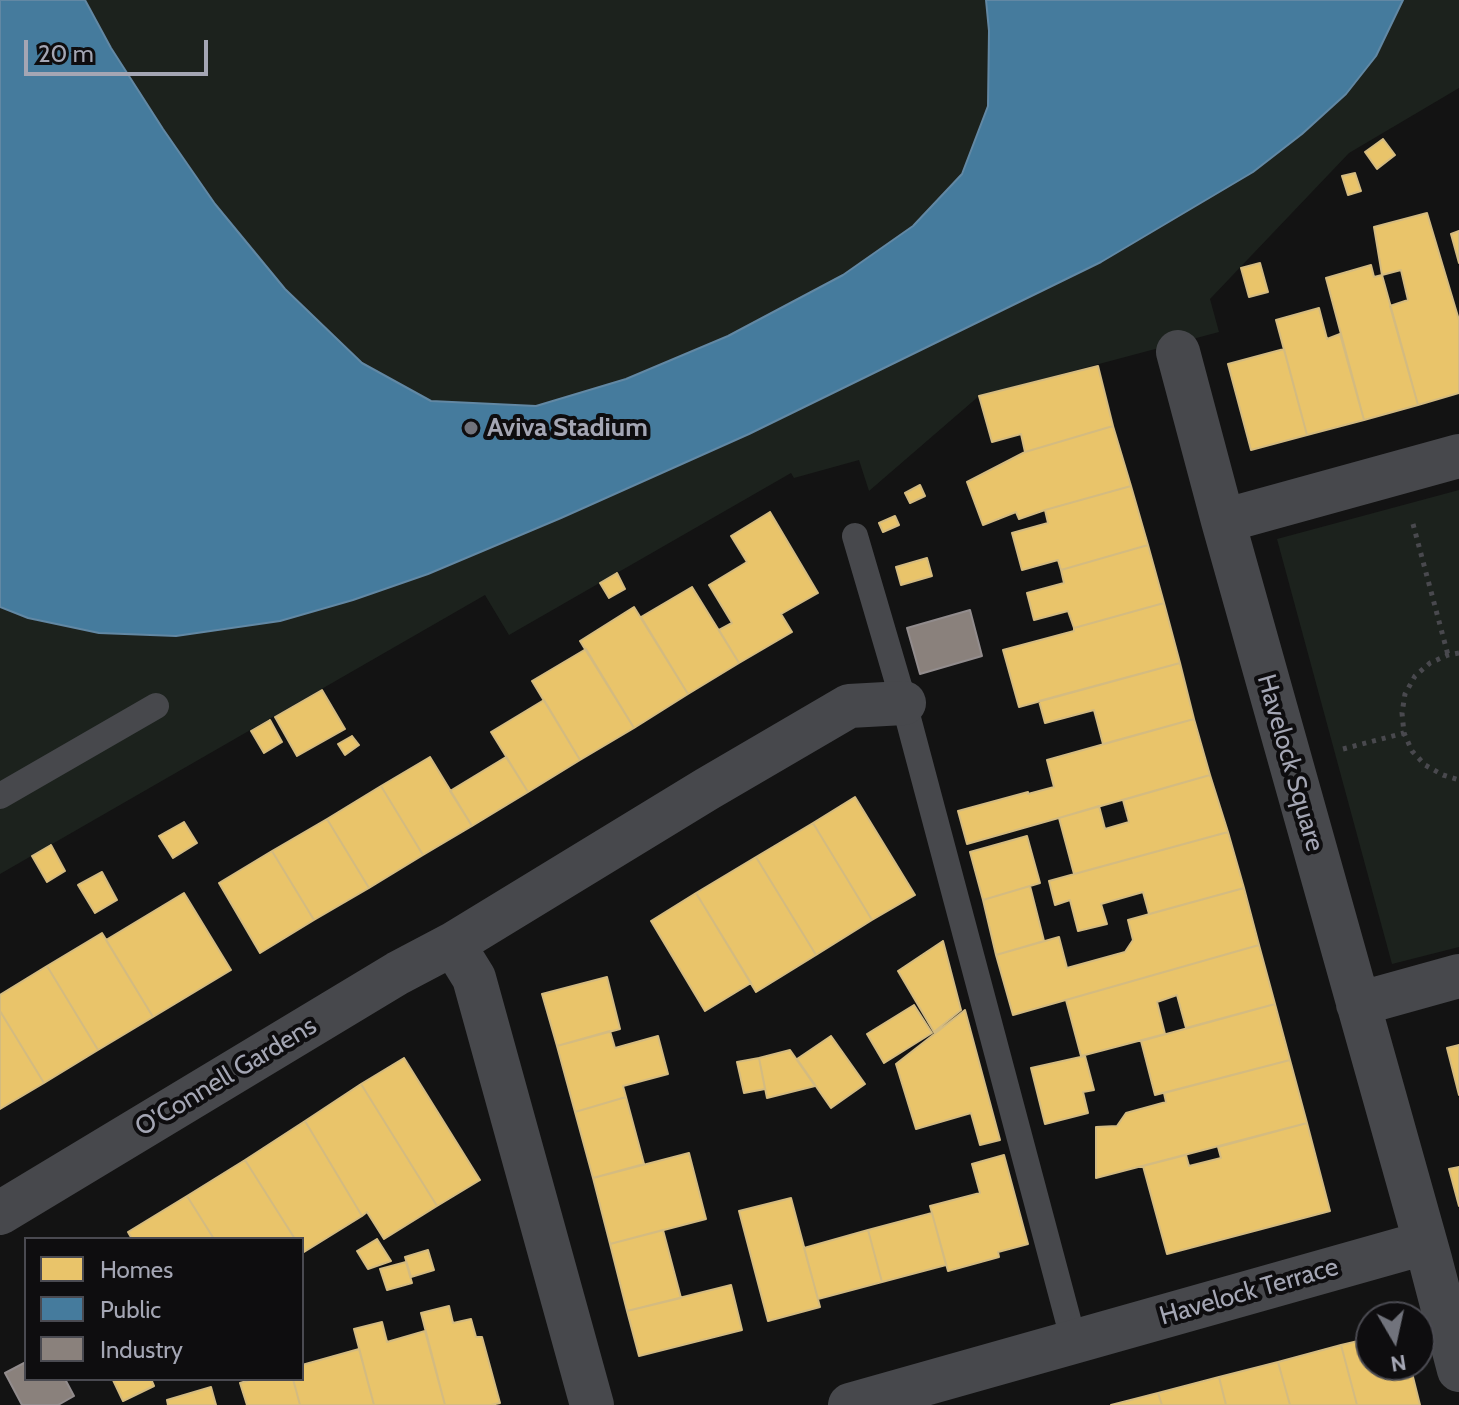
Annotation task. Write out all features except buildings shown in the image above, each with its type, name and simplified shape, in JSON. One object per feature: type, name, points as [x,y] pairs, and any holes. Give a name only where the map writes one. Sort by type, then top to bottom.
[{"type":"street","name":"Havelock Square","points":[[1178,352],[1358,1004],[1438,1251],[1459,1370]]},
{"type":"street","points":[[1223,521],[1459,456]]},
{"type":"street","name":"O'Connell Gardens","points":[[0,1213],[849,706],[904,703]]},
{"type":"street","points":[[453,944],[474,978],[592,1405]]},
{"type":"street","points":[[1358,1004],[1459,976]]},
{"type":"street","name":"Havelock Terrace","points":[[1074,1342],[1438,1251]]},
{"type":"street","points":[[850,1405],[1074,1342]]},
{"type":"lane","points":[[855,536],[904,703],[1074,1342]]},
{"type":"lane","points":[[0,796],[156,706]]},
{"type":"path","points":[[1399,472],[1448,655]]},
{"type":"path","points":[[1459,653],[1430,663],[1415,676],[1405,694],[1402,713],[1404,733],[1412,751],[1425,765],[1459,780]]},
{"type":"shaded area","name":"Aviva Stadium","points":[[0,0],[1459,0],[1459,88],[1349,153],[1210,299],[1219,332],[979,396],[869,491],[859,460],[794,478],[791,473],[509,635],[485,595],[0,874]]},
{"type":"shaded area","points":[[1459,490],[1459,947],[1392,964],[1277,539]]},
{"type":"place","name":"Aviva Stadium","points":[[471,428]]}]
